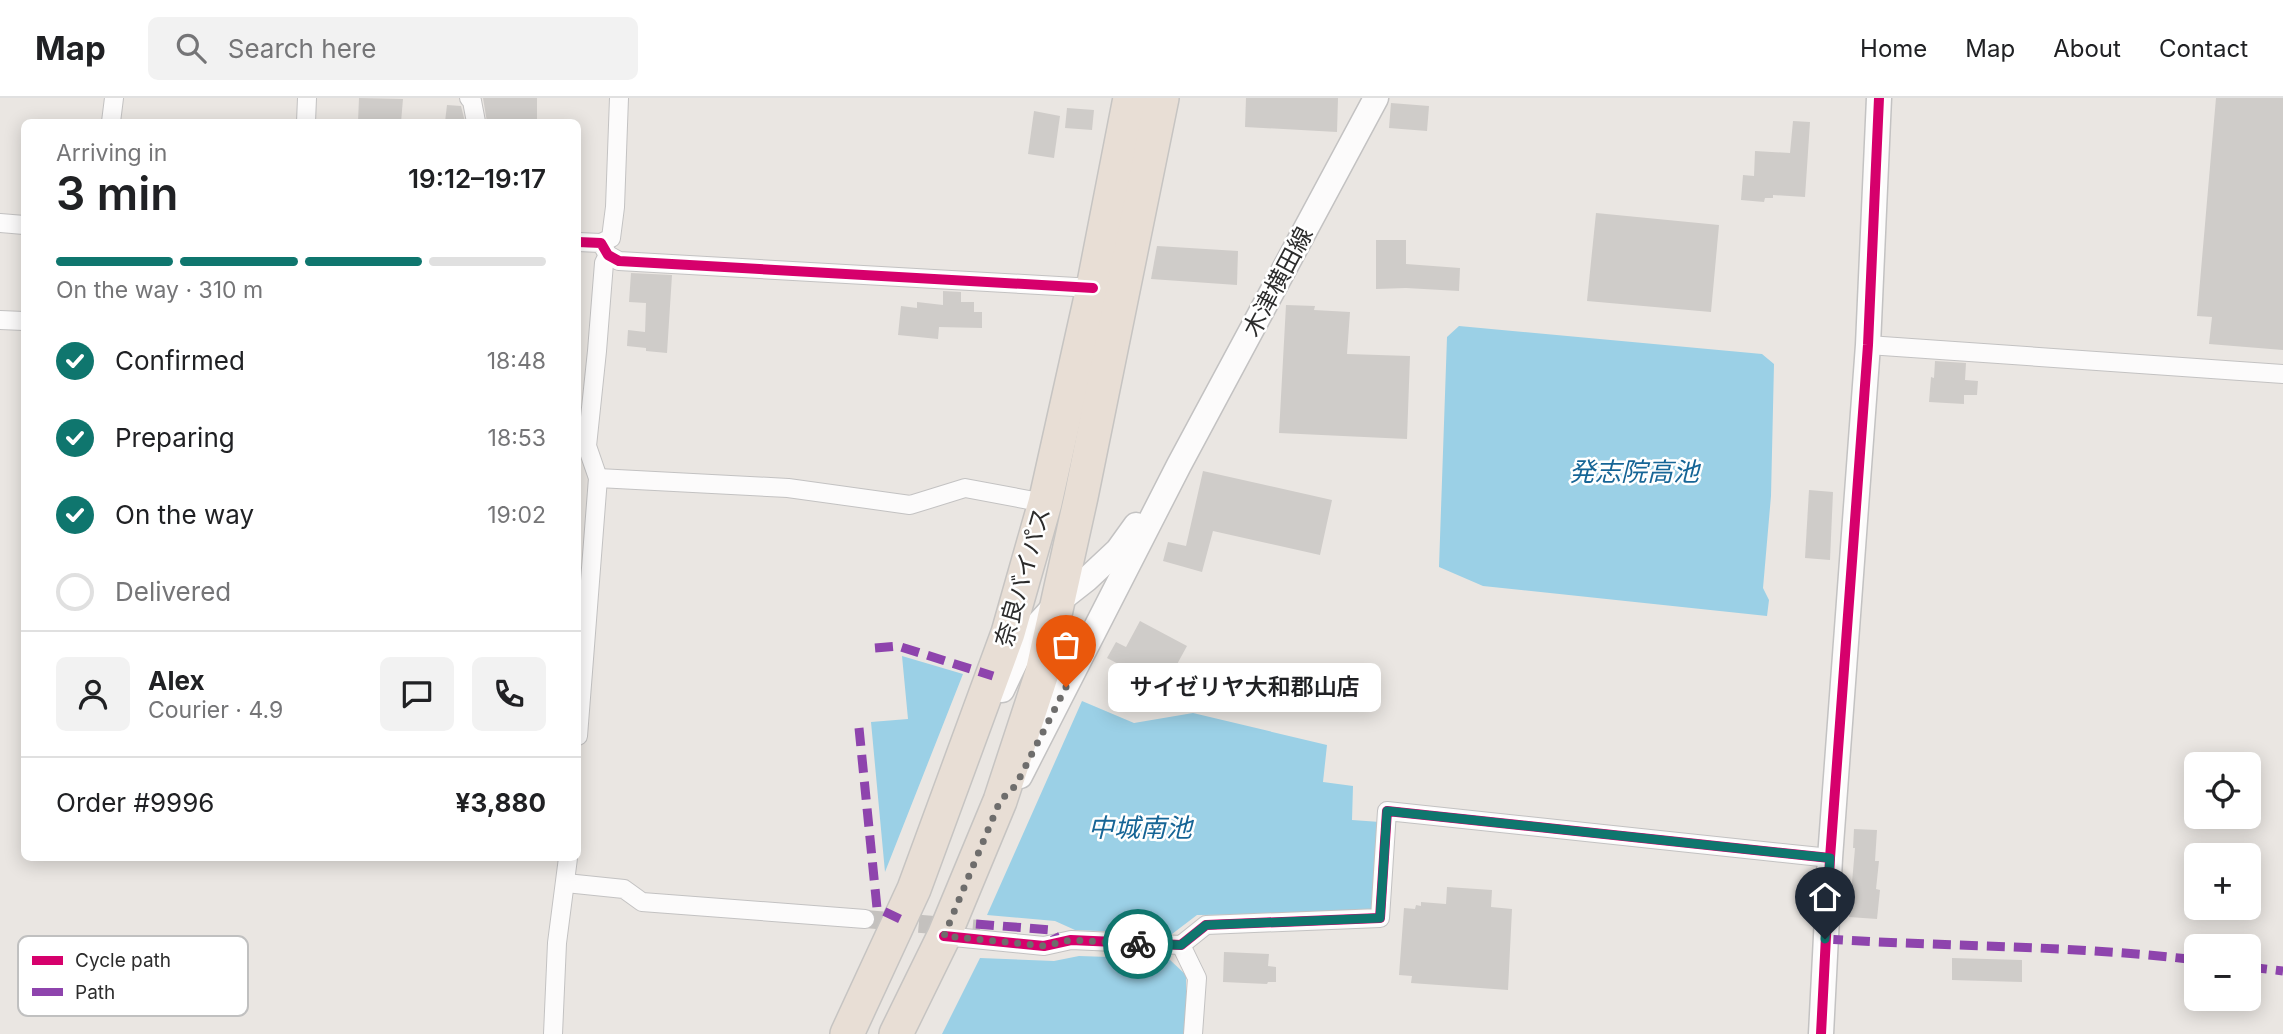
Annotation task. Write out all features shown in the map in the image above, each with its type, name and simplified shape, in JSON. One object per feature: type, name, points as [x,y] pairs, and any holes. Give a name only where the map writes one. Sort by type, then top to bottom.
[{"type":"highway","name":"奈良バイパス","points":[[847,1034],[914,889],[1008,633],[1045,503],[1093,288],[1130,98]]},
{"type":"highway","name":"奈良バイパス","points":[[896,1034],[944,936],[1000,801],[1042,673],[1162,98]]},
{"type":"main road","name":"木津横田線","points":[[1000,801],[1016,785],[1179,465],[1376,98]]},
{"type":"main road","points":[[1821,1034],[1830,858],[1868,345],[1880,98]]},
{"type":"main road","name":"木津横田線","points":[[954,784],[989,722],[1028,635],[1059,601],[1118,550],[1179,465]]},
{"type":"street","points":[[111,119],[114,98]]},
{"type":"street","points":[[306,119],[307,98]]},
{"type":"street","points":[[469,98],[475,119]]},
{"type":"street","points":[[581,697],[598,478],[587,446],[605,249],[611,238],[615,207],[619,98]]},
{"type":"street","points":[[0,223],[21,225]]},
{"type":"street","points":[[581,243],[605,249],[619,261],[1093,288]]},
{"type":"street","points":[[0,320],[21,321]]},
{"type":"street","points":[[1868,345],[2283,374]]},
{"type":"street","points":[[598,478],[788,488],[909,505],[965,488],[1045,503]]},
{"type":"street","points":[[980,929],[1071,940],[1181,945],[1206,925],[1380,918],[1387,811],[1830,858]]},
{"type":"street","points":[[553,1034],[557,943],[568,861]]},
{"type":"street","points":[[566,883],[624,889],[642,902],[865,919]]},
{"type":"street","points":[[944,936],[1044,946],[1071,940]]},
{"type":"street","points":[[1181,945],[1197,978],[1193,1034]]},
{"type":"water","name":"発志院高池","points":[[1459,326],[1762,354],[1774,364],[1771,496],[1763,588],[1769,600],[1767,616],[1483,586],[1439,567],[1447,337]]},
{"type":"water","points":[[902,656],[963,674],[885,872],[871,722],[908,719]]},
{"type":"water","name":"中城南池","points":[[1082,701],[1134,723],[1193,713],[1327,745],[1323,782],[1353,786],[1352,820],[1380,822],[1374,908],[1369,913],[1197,915],[1172,934],[1075,930],[1055,921],[987,915]]},
{"type":"water","points":[[1079,956],[1169,959],[1186,975],[1186,1034],[942,1034],[980,958],[1054,961]]},
{"type":"building","points":[[359,98],[403,99],[401,119],[358,119]]},
{"type":"building","points":[[483,98],[537,98],[537,119],[486,119]]},
{"type":"building","points":[[1246,98],[1338,98],[1337,132],[1245,127]]},
{"type":"building","points":[[2216,98],[2283,98],[2283,350],[2209,344],[2212,317],[2197,316]]},
{"type":"building","points":[[1391,103],[1429,106],[1427,131],[1389,128]]},
{"type":"building","points":[[447,105],[461,106],[464,119],[445,119]]},
{"type":"building","points":[[1067,108],[1094,110],[1092,130],[1065,128]]},
{"type":"building","points":[[1034,111],[1060,116],[1054,158],[1028,154]]},
{"type":"building","points":[[1793,121],[1810,122],[1805,197],[1773,195],[1773,198],[1765,198],[1764,202],[1741,200],[1743,175],[1754,176],[1755,151],[1790,153]]},
{"type":"building","points":[[1596,213],[1719,225],[1711,312],[1587,301]]},
{"type":"building","points":[[1376,240],[1406,240],[1406,264],[1460,268],[1459,291],[1376,289]]},
{"type":"building","points":[[1157,246],[1238,251],[1237,285],[1151,279]]},
{"type":"building","points":[[631,273],[672,275],[667,353],[627,346],[628,330],[645,332],[646,303],[629,302]]},
{"type":"building","points":[[943,291],[961,292],[961,302],[974,302],[974,312],[982,312],[982,328],[939,327],[938,339],[898,335],[901,306],[917,308],[917,302],[943,305]]},
{"type":"building","points":[[1286,305],[1315,306],[1314,310],[1350,312],[1347,354],[1410,356],[1407,439],[1279,433]]},
{"type":"building","points":[[1935,361],[1966,363],[1965,380],[1978,381],[1977,395],[1964,395],[1964,404],[1929,402]]},
{"type":"building","points":[[1203,471],[1332,500],[1320,555],[1213,531],[1202,572],[1163,561],[1168,542],[1186,546]]},
{"type":"building","points":[[1809,490],[1833,492],[1830,560],[1805,558]]},
{"type":"building","points":[[1140,621],[1187,646],[1164,688],[1107,658],[1116,642],[1126,647]]},
{"type":"building","points":[[1854,829],[1877,830],[1875,861],[1879,861],[1876,889],[1880,890],[1877,919],[1849,917]]},
{"type":"building","points":[[1447,887],[1492,890],[1491,907],[1512,909],[1508,990],[1411,983],[1412,976],[1399,975],[1404,908],[1415,909],[1416,905],[1421,906],[1421,902],[1446,904]]},
{"type":"building","points":[[1224,952],[1269,954],[1268,966],[1276,967],[1276,982],[1223,982]]},
{"type":"building","points":[[1952,958],[2022,960],[2022,982],[1952,980]]},
{"type":"tunnel","points":[[865,919],[980,929]]},
{"type":"marked path","points":[[875,648],[898,646],[993,676]]},
{"type":"marked path","points":[[859,728],[877,908],[900,919]]},
{"type":"marked path","points":[[976,924],[1052,930],[1056,938]]},
{"type":"marked path","points":[[1825,939],[2057,949],[2184,959]]},
{"type":"marked path","points":[[2261,968],[2283,971]]},
{"type":"cycle path","points":[[1821,1034],[1830,858],[1868,345],[1879,98]]},
{"type":"cycle path","points":[[581,242],[601,243],[608,255],[619,261],[1093,288]]},
{"type":"cycle path","points":[[944,936],[1044,946],[1071,940],[1181,945],[1206,925],[1380,918],[1387,811],[1830,858]]},
{"type":"way so far","points":[[1066,687],[1016,785],[1000,801],[944,936],[1044,946],[1071,940],[1138,944]]},
{"type":"place","name":"サイゼリヤ大和郡山店","points":[[1066,687]]},
{"type":"route","points":[[1138,944],[1181,945],[1206,925],[1380,918],[1387,811],[1830,858],[1825,939]]}]
